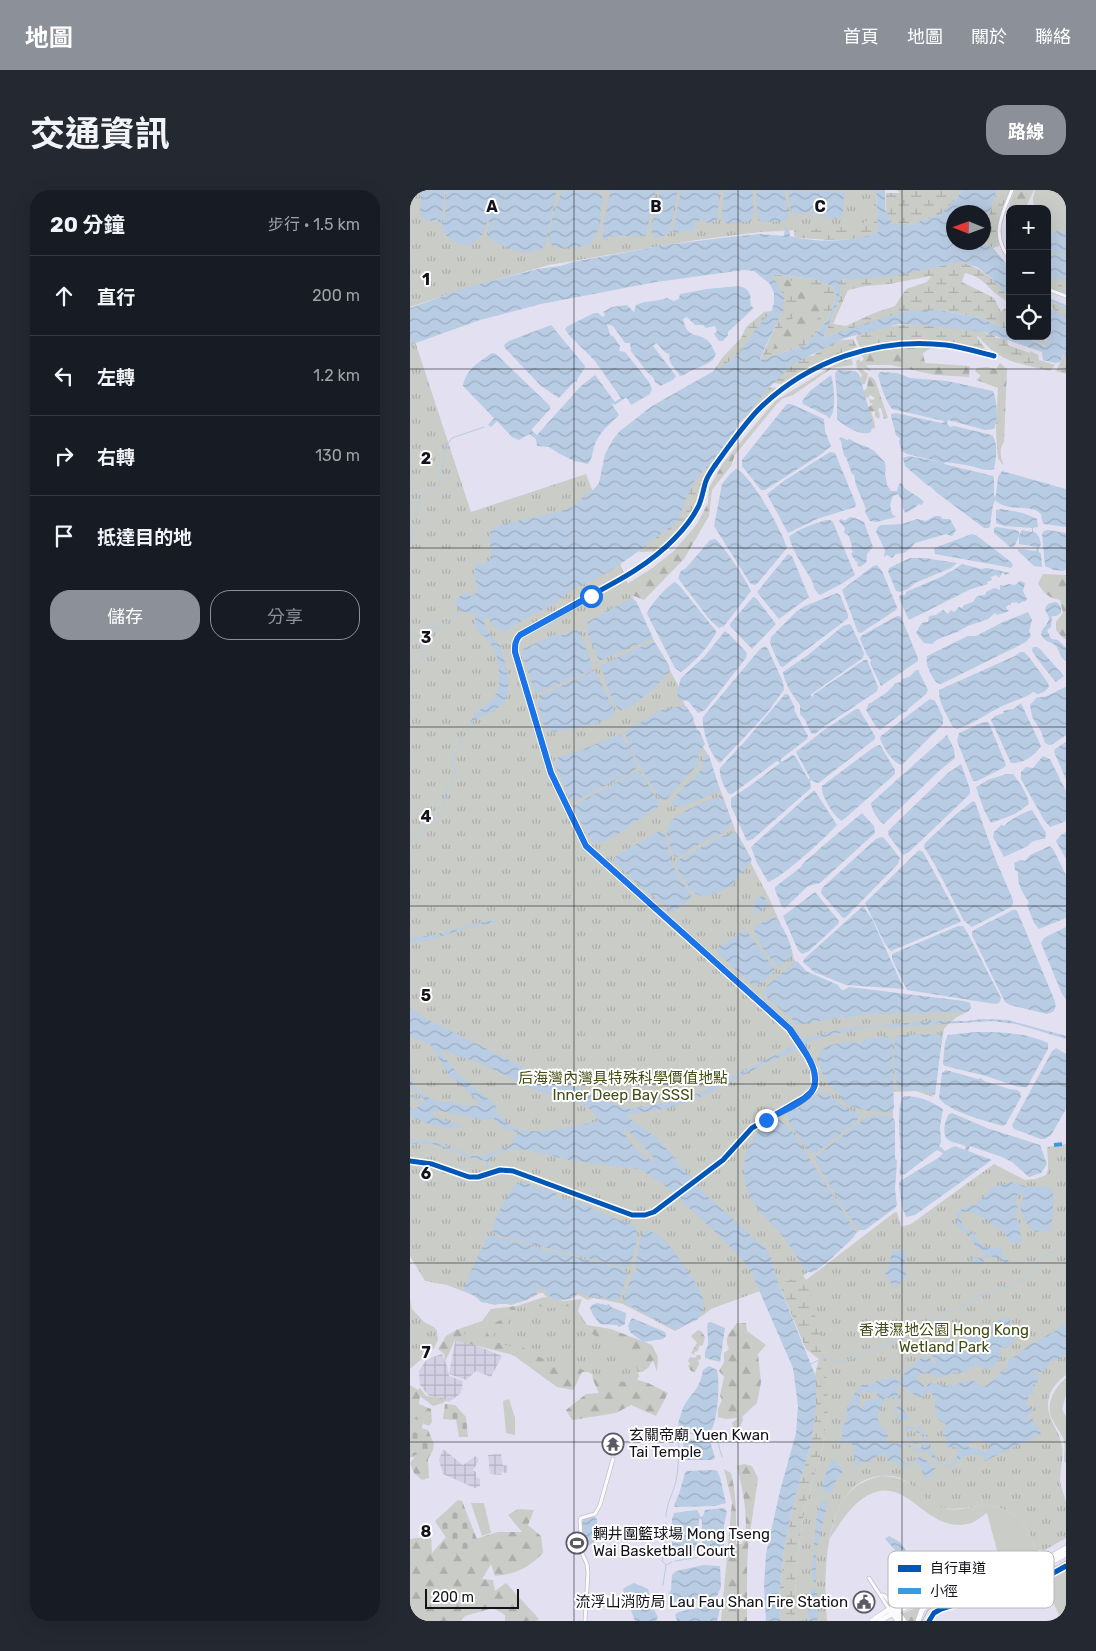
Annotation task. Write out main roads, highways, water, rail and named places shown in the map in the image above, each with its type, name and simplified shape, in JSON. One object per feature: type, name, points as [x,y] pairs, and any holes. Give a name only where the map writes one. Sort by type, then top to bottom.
[{"type":"main road","points":[[1054,1555],[1066,1548]]},
{"type":"main road","points":[[1054,1560],[1066,1554]]},
{"type":"main road","points":[[872,1621],[897,1608]]},
{"type":"main road","points":[[880,1621],[893,1610],[900,1608]]},
{"type":"main road","points":[[918,1621],[924,1608]]},
{"type":"main road","points":[[893,1610],[898,1621]]},
{"type":"main road","points":[[893,1610],[904,1621]]},
{"type":"water","points":[[421,190],[444,190],[440,224],[437,222],[439,218],[428,221],[420,215]]},
{"type":"water","points":[[446,190],[507,190],[492,216],[508,190],[555,190],[556,194],[545,246],[532,252],[524,252],[501,245],[488,238],[488,228],[491,222],[488,222],[488,219],[483,234],[470,245],[462,245],[451,240],[443,232],[441,225],[445,215]]},
{"type":"water","points":[[600,190],[599,193],[604,201],[600,209],[602,211],[598,231],[591,244],[575,248],[562,248],[552,245],[550,242],[549,237],[555,208],[562,191],[597,192]]},
{"type":"water","points":[[611,190],[656,190],[646,234],[635,237],[610,235],[608,240],[603,239],[603,226]]},
{"type":"water","points":[[660,190],[678,190],[669,234],[656,238],[651,230]]},
{"type":"water","points":[[681,190],[720,190],[717,221],[706,223],[705,220],[701,219],[695,224],[695,230],[673,232]]},
{"type":"water","points":[[724,190],[752,190],[754,211],[751,221],[725,223],[722,218]]},
{"type":"water","points":[[756,190],[784,190],[789,215],[785,221],[763,222],[758,220]]},
{"type":"water","points":[[788,190],[845,192],[843,214],[836,219],[809,213],[795,214],[791,210]]},
{"type":"water","points":[[876,190],[885,190],[885,209],[892,224],[910,225],[913,222],[914,226],[920,221],[940,215],[946,209],[946,250],[991,250],[991,247],[993,248],[1006,263],[1006,294],[989,276],[977,267],[961,262],[894,276],[840,280],[840,294],[837,305],[823,338],[885,317],[911,311],[938,310],[978,317],[1006,329],[1006,340],[984,332],[899,324],[845,338],[793,364],[766,391],[740,422],[727,444],[695,480],[679,520],[605,574],[571,590],[554,604],[528,617],[505,632],[494,627],[488,618],[483,618],[489,633],[500,645],[507,669],[507,694],[504,702],[498,708],[476,719],[469,727],[475,714],[490,702],[497,692],[499,681],[498,664],[494,649],[475,627],[477,614],[463,611],[454,602],[464,592],[468,592],[470,596],[474,595],[477,591],[474,573],[476,563],[482,564],[490,560],[490,534],[492,530],[495,526],[573,507],[599,483],[605,454],[620,431],[652,406],[721,367],[739,354],[772,310],[774,293],[770,284],[754,271],[744,270],[656,282],[541,304],[480,320],[410,345],[410,308],[465,288],[538,269],[666,245],[760,234],[784,236],[785,226],[789,230],[790,236],[810,240],[847,240],[878,232]],"holes":[[[772,274],[814,279],[832,286],[836,293],[834,306],[828,319],[806,345],[760,360],[784,304],[783,295]]]},
{"type":"water","points":[[962,190],[997,190],[991,208],[991,205],[950,205]]},
{"type":"water","points":[[1057,231],[1066,233],[1066,255],[1052,253],[1051,235]]},
{"type":"water","points":[[1051,256],[1066,257],[1066,280],[1060,281],[1051,278]]},
{"type":"water","points":[[738,286],[748,291],[751,298],[751,306],[754,308],[728,332],[723,341],[719,341],[714,334],[717,331],[715,326],[706,328],[703,325],[695,325],[687,317],[683,319],[688,331],[706,339],[710,343],[716,354],[712,361],[680,376],[670,362],[669,354],[656,343],[653,346],[676,376],[673,380],[660,386],[631,351],[630,343],[625,343],[613,326],[607,324],[610,335],[613,336],[620,346],[619,351],[625,352],[649,382],[652,389],[650,394],[631,405],[627,398],[615,405],[611,403],[619,415],[599,436],[588,464],[574,461],[549,447],[537,446],[536,439],[529,434],[519,440],[512,437],[497,421],[491,427],[488,425],[494,418],[463,386],[467,375],[474,366],[492,353],[496,354],[550,406],[550,409],[532,429],[537,435],[581,386],[595,375],[615,402],[621,398],[595,361],[569,335],[565,329],[568,326],[594,313],[598,313],[603,317],[605,315],[603,312],[612,307],[627,305],[634,312],[636,305],[644,302],[667,298],[674,301],[679,299],[680,294]]},
{"type":"water","points":[[1051,299],[1066,305],[1066,308],[1052,302]]},
{"type":"water","points":[[1051,307],[1066,317],[1066,351],[1060,362],[1055,363],[1043,360],[1042,352],[1007,340],[1032,340],[1045,346],[1046,340],[1051,340]]},
{"type":"water","points":[[551,325],[585,366],[577,382],[575,381],[559,398],[541,386],[504,345],[509,341]]},
{"type":"water","points":[[838,370],[855,371],[859,374],[873,424],[871,432],[858,432],[848,428],[837,419],[835,373]]},
{"type":"water","points":[[880,372],[897,373],[910,378],[947,381],[993,391],[997,410],[997,421],[994,429],[985,430],[948,420],[947,423],[950,427],[954,426],[992,435],[996,447],[994,469],[985,470],[945,462],[944,464],[993,476],[994,497],[996,495],[998,477],[1002,471],[1066,489],[1066,527],[1044,524],[1041,514],[1037,511],[1006,506],[995,500],[990,526],[989,528],[984,528],[927,485],[905,466],[903,458],[909,456],[941,462],[907,454],[902,451],[900,439],[896,435],[891,414],[896,413],[941,423],[944,421],[892,409],[882,388],[878,375]]},
{"type":"water","points":[[831,375],[834,405],[832,416],[829,419],[827,416],[803,404],[802,401],[810,391]]},
{"type":"water","points":[[787,404],[791,404],[824,419],[825,431],[831,446],[765,490],[761,490],[742,466],[742,460]]},
{"type":"water","points":[[841,437],[869,448],[885,462],[887,485],[891,491],[897,491],[901,483],[905,489],[924,502],[905,513],[902,500],[898,494],[893,496],[890,505],[892,514],[896,517],[877,522],[870,521],[865,512],[866,509],[854,475],[844,456],[839,439]]},
{"type":"water","points":[[830,452],[835,453],[856,504],[855,507],[817,519],[788,533],[767,494],[785,480]]},
{"type":"water","points":[[736,469],[743,474],[758,493],[773,517],[787,548],[757,584],[754,585],[750,583],[714,526],[722,484]]},
{"type":"water","points":[[1001,509],[1023,513],[1037,519],[1038,527],[1033,528],[1033,532],[1039,537],[1041,545],[1038,548],[1041,554],[1042,567],[1034,566],[1018,551],[1020,549],[1036,551],[1037,547],[1019,544],[1019,536],[1014,547],[1010,547],[994,533],[994,528],[997,527],[1016,530],[1019,532],[1019,535],[1022,530],[1032,532],[1032,528],[1004,526],[996,523],[996,510]]},
{"type":"water","points":[[935,516],[950,519],[956,530],[952,536],[946,534],[915,543],[904,553],[896,554],[892,558],[887,555],[884,557],[885,550],[876,532],[878,527],[881,525],[902,524],[917,519],[926,521]]},
{"type":"water","points":[[850,517],[864,522],[873,547],[867,554],[866,563],[859,567],[857,565],[858,562],[856,562],[851,554],[853,551],[849,536],[844,533],[845,528],[839,521],[841,519],[845,521]]},
{"type":"water","points":[[827,520],[833,522],[855,575],[820,595],[816,591],[789,537],[802,529]]},
{"type":"water","points":[[1048,530],[1066,533],[1066,569],[1064,571],[1054,570],[1045,566],[1042,534]]},
{"type":"water","points":[[972,534],[976,535],[1011,562],[1013,565],[1011,568],[935,554],[934,548]]},
{"type":"water","points":[[715,539],[751,591],[724,626],[719,628],[709,619],[678,578],[681,571],[686,568],[710,540]]},
{"type":"water","points":[[788,554],[792,556],[809,597],[779,619],[757,592]]},
{"type":"water","points":[[910,558],[957,563],[951,568],[915,583],[908,589],[900,592],[896,591],[888,571],[889,568]]},
{"type":"water","points":[[962,564],[1010,573],[1005,575],[1003,572],[999,578],[996,575],[991,577],[992,580],[987,582],[988,584],[971,589],[909,620],[899,598],[900,595],[905,595],[906,592],[956,569]]},
{"type":"water","points":[[877,565],[882,571],[897,607],[896,610],[861,633],[858,632],[842,590],[873,566]]},
{"type":"water","points":[[1020,581],[1025,583],[1023,591],[1027,599],[1025,602],[1018,604],[1017,602],[1011,603],[1011,605],[1006,607],[1009,610],[1007,612],[997,615],[995,613],[988,619],[938,639],[932,644],[924,643],[916,633],[922,623],[928,622],[929,616],[936,615],[943,610],[948,614],[951,610],[954,612],[959,607],[962,608],[964,605],[973,602],[977,596],[985,595],[986,592],[994,588],[1000,590],[1000,585],[1015,585]]},
{"type":"water","points":[[675,582],[716,631],[705,649],[681,672],[675,668],[647,614],[659,596]]},
{"type":"water","points":[[837,593],[840,595],[848,618],[783,667],[780,666],[770,643],[771,637],[797,611]]},
{"type":"water","points":[[753,597],[756,598],[776,624],[752,649],[730,624]]},
{"type":"water","points":[[631,599],[636,601],[653,638],[599,661],[586,629],[588,622]]},
{"type":"water","points":[[1055,602],[1061,607],[1061,613],[1052,616],[1051,627],[1047,630],[1051,639],[1058,640],[1066,648],[1066,661],[1061,657],[1057,647],[1044,639],[1041,634],[1049,620],[1045,608],[1048,604]]},
{"type":"water","points":[[1028,612],[1032,620],[1029,631],[1031,636],[1026,642],[941,684],[937,683],[928,666],[927,656],[968,636],[976,636]]},
{"type":"water","points":[[897,616],[901,617],[918,661],[881,686],[860,639],[861,636]]},
{"type":"water","points":[[849,624],[864,653],[863,658],[810,695],[813,697],[814,694],[864,660],[867,660],[878,687],[877,691],[815,734],[811,733],[800,714],[800,705],[787,686],[783,672],[808,655],[843,626]]},
{"type":"water","points":[[578,629],[593,667],[591,670],[535,693],[522,653],[523,649],[553,635],[563,635]]},
{"type":"water","points":[[725,631],[747,653],[746,658],[705,710],[698,713],[688,701],[678,698],[677,692],[681,678],[704,657]]},
{"type":"water","points":[[654,641],[669,665],[670,671],[638,701],[631,706],[618,710],[610,694],[602,669],[599,667]]},
{"type":"water","points":[[765,646],[783,682],[784,690],[766,714],[720,763],[713,755],[707,742],[703,717],[760,649]]},
{"type":"water","points":[[1033,647],[1040,649],[1064,676],[1056,682],[1035,656],[1032,650]]},
{"type":"water","points":[[1020,652],[1024,652],[1029,657],[1049,687],[1044,692],[1038,694],[1033,692],[1000,707],[970,724],[957,729],[953,727],[942,704],[939,690]]},
{"type":"water","points":[[918,670],[928,690],[926,694],[907,711],[880,730],[876,727],[866,710],[869,703],[887,692],[895,683],[909,677]]},
{"type":"water","points":[[595,671],[613,707],[614,714],[592,725],[548,732],[540,715],[538,697]]},
{"type":"water","points":[[1066,687],[1066,735],[1049,745],[1045,743],[1041,731],[1032,717],[1030,705],[1037,697],[1048,696]]},
{"type":"water","points":[[785,694],[788,694],[808,736],[807,739],[781,759],[781,761],[792,755],[795,756],[809,780],[810,778],[796,752],[824,730],[856,709],[859,709],[875,739],[820,782],[817,783],[811,780],[811,788],[753,839],[747,841],[731,806],[731,798],[780,763],[777,761],[732,794],[729,794],[724,785],[720,768]]},
{"type":"water","points":[[930,699],[935,701],[943,717],[943,724],[902,765],[898,764],[888,754],[880,738]]},
{"type":"water","points":[[1021,703],[1041,746],[1036,753],[1028,758],[1020,762],[1011,763],[991,720],[995,716],[1004,713],[1003,711],[1013,709]]},
{"type":"water","points":[[686,706],[694,718],[697,730],[699,730],[705,744],[698,755],[699,761],[697,765],[663,801],[635,758],[625,732],[659,711]]},
{"type":"water","points":[[986,722],[989,723],[1006,765],[977,781],[973,781],[957,741],[959,733]]},
{"type":"water","points":[[620,734],[638,767],[629,774],[579,799],[573,801],[570,799],[556,767],[556,760],[559,757]]},
{"type":"water","points":[[947,735],[954,749],[955,758],[884,824],[882,823],[874,812],[871,803]]},
{"type":"water","points":[[1066,742],[1066,779],[1054,752],[1055,749]]},
{"type":"water","points":[[880,745],[895,770],[895,774],[842,821],[828,805],[822,786],[870,750]]},
{"type":"water","points":[[709,755],[720,791],[675,807],[672,802],[675,797],[702,769],[703,756]]},
{"type":"water","points":[[1043,756],[1050,759],[1066,791],[1066,820],[1050,827],[1044,820],[1021,779],[1021,772],[1026,767],[1033,768]]},
{"type":"water","points":[[961,764],[970,789],[969,795],[909,852],[903,855],[889,836],[888,831],[948,773]]},
{"type":"water","points":[[638,771],[641,772],[659,803],[658,807],[615,836],[602,843],[594,843],[573,807],[574,805]]},
{"type":"water","points":[[1006,774],[1013,774],[1025,792],[1029,804],[1015,814],[991,823],[976,787],[988,780]]},
{"type":"water","points":[[815,791],[837,825],[793,865],[768,882],[757,863],[751,847]]},
{"type":"water","points":[[722,796],[732,822],[730,827],[723,833],[715,835],[678,857],[673,856],[668,832],[668,826],[671,821],[692,808]]},
{"type":"water","points":[[973,801],[975,802],[1013,904],[1011,907],[972,927],[964,921],[924,847],[925,843]]},
{"type":"water","points":[[1032,810],[1046,833],[1045,839],[1033,842],[1004,857],[993,837],[994,832],[1001,825],[1004,826],[1017,816]]},
{"type":"water","points":[[862,813],[874,826],[875,833],[820,883],[808,886],[785,908],[782,907],[775,887],[801,867],[806,860]]},
{"type":"water","points":[[662,831],[665,836],[673,865],[691,896],[689,900],[673,912],[642,888],[614,862],[616,856]]},
{"type":"water","points":[[735,832],[752,860],[751,862],[730,887],[703,897],[690,891],[677,868],[677,860],[719,837]]},
{"type":"water","points":[[1066,832],[1066,859],[1056,841]]},
{"type":"water","points":[[884,838],[900,858],[898,864],[845,918],[842,917],[821,893],[822,888],[876,839]]},
{"type":"water","points":[[1050,846],[1066,875],[1066,918],[1039,929],[1034,923],[1027,905],[1029,903],[1020,887],[1018,872],[1015,870],[1014,863],[1020,860],[1025,861],[1030,855]]},
{"type":"water","points":[[919,850],[923,852],[961,921],[891,951],[885,944],[865,903]]},
{"type":"water","points":[[815,892],[839,921],[809,951],[802,954],[798,950],[783,916]]},
{"type":"water","points":[[763,895],[769,905],[757,913],[751,913],[756,906],[753,902]]},
{"type":"water","points":[[863,906],[872,919],[904,989],[846,985],[814,972],[803,962],[804,959]]},
{"type":"water","points":[[1016,910],[1018,913],[1054,999],[1055,1009],[1050,1013],[1047,1014],[1010,1005],[1005,1002],[972,935],[974,930]]},
{"type":"water","points":[[775,917],[787,936],[792,953],[792,957],[779,967],[764,950],[754,929],[756,925]]},
{"type":"water","points":[[496,920],[498,922],[470,927],[426,941],[410,942],[410,938],[434,935],[472,924]]},
{"type":"water","points":[[958,926],[963,926],[967,932],[1001,998],[999,1003],[995,1004],[907,990],[892,959],[892,954]]},
{"type":"water","points":[[1066,927],[1066,999],[1062,994],[1041,943],[1044,938]]},
{"type":"water","points":[[745,930],[775,971],[759,985],[752,985],[717,952],[718,948]]},
{"type":"water","points":[[795,961],[806,971],[838,985],[842,991],[849,987],[964,1001],[970,1003],[971,1008],[967,1012],[867,1014],[846,1018],[842,1016],[797,1025],[763,994],[766,987]]},
{"type":"water","points":[[410,1008],[427,1019],[543,1077],[586,1091],[618,1106],[630,1109],[682,1100],[797,1044],[798,1049],[707,1094],[664,1109],[625,1115],[657,1138],[706,1195],[766,1249],[816,1377],[816,1405],[810,1447],[793,1505],[784,1548],[779,1599],[781,1621],[766,1621],[764,1586],[766,1554],[780,1491],[796,1433],[798,1406],[793,1368],[752,1274],[744,1261],[663,1184],[640,1169],[573,1161],[528,1150],[509,1149],[493,1155],[489,1160],[489,1168],[486,1170],[486,1161],[468,1157],[432,1144],[410,1143],[410,1139],[440,1143],[472,1156],[483,1156],[509,1146],[519,1133],[502,1127],[493,1118],[482,1120],[436,1110],[431,1116],[463,1126],[450,1128],[436,1126],[410,1116],[410,1108],[413,1109],[422,1105],[410,1097],[410,1095],[423,1103],[424,1099],[410,1087],[410,1072],[413,1086],[427,1097],[439,1102],[452,1102],[462,1105],[478,1106],[479,1102],[458,1082],[451,1078],[431,1045],[410,1036]],"holes":[[[439,1049],[484,1065],[535,1090],[580,1103],[591,1110],[599,1121],[542,1131],[531,1131],[511,1126],[495,1109],[496,1105],[459,1075]],[[624,1129],[632,1134],[653,1157],[654,1161],[649,1160],[636,1149],[623,1131]]]},
{"type":"water","points":[[1008,1020],[1066,1036],[1066,1039],[1016,1024],[991,1021],[895,1028],[865,1028],[836,1034],[805,1044],[802,1040],[840,1029],[928,1021]]},
{"type":"water","points":[[975,1032],[1021,1035],[1048,1043],[1048,1049],[1027,1087],[1019,1087],[943,1064],[945,1042],[948,1035]]},
{"type":"water","points":[[940,1034],[942,1038],[935,1095],[920,1090],[900,1090],[894,1064],[896,1037],[900,1035]]},
{"type":"water","points":[[888,1036],[892,1040],[894,1109],[890,1113],[884,1113],[850,1106],[840,1097],[839,1090],[835,1091],[831,1088],[822,1072],[819,1059],[822,1050],[832,1045],[855,1041],[859,1045],[862,1040]]},
{"type":"water","points":[[1056,1048],[1066,1054],[1066,1109],[1051,1135],[1041,1139],[1014,1129],[1012,1125],[1052,1051]]},
{"type":"water","points":[[946,1070],[978,1079],[981,1078],[984,1081],[1020,1092],[1021,1097],[1006,1124],[1003,1126],[978,1119],[959,1112],[944,1103],[939,1098],[942,1073]]},
{"type":"water","points":[[821,1092],[860,1115],[855,1123],[816,1153],[811,1154],[789,1122],[787,1116],[788,1113],[803,1106]]},
{"type":"water","points":[[904,1096],[924,1099],[943,1109],[940,1126],[941,1142],[939,1146],[945,1151],[955,1146],[965,1150],[966,1147],[947,1139],[945,1136],[945,1123],[949,1114],[952,1113],[987,1128],[1040,1145],[1047,1164],[1041,1173],[1029,1177],[1012,1162],[970,1146],[968,1151],[992,1160],[915,1215],[906,1217],[902,1207],[900,1181],[940,1157],[943,1153],[937,1150],[905,1174],[900,1175],[899,1117],[901,1101]]},
{"type":"water","points":[[872,1115],[892,1117],[895,1121],[895,1158],[897,1161],[895,1189],[897,1205],[865,1230],[859,1230],[842,1206],[815,1160],[816,1156]]},
{"type":"water","points":[[776,1120],[780,1120],[792,1131],[856,1232],[854,1237],[840,1251],[812,1272],[804,1269],[778,1230],[759,1211],[749,1195],[745,1179],[744,1163],[748,1147],[757,1134]]},
{"type":"water","points":[[523,1182],[555,1193],[559,1198],[583,1203],[603,1214],[635,1226],[637,1234],[636,1246],[629,1266],[623,1267],[493,1233],[494,1223],[513,1186]]},
{"type":"water","points":[[1012,1182],[1028,1187],[1051,1188],[1054,1197],[1051,1230],[1036,1232],[1028,1225],[1022,1216],[1021,1210],[1022,1200],[1025,1196],[1023,1194],[1018,1194],[1017,1209],[1014,1216],[1020,1224],[1019,1229],[1022,1242],[1018,1244],[1009,1241],[1002,1229],[995,1227],[986,1219],[969,1211],[961,1213],[960,1217],[963,1227],[974,1233],[982,1245],[1002,1248],[1002,1254],[1010,1262],[1006,1263],[998,1258],[989,1256],[983,1260],[983,1264],[973,1263],[972,1257],[981,1258],[986,1255],[975,1246],[970,1235],[957,1227],[957,1213],[963,1208],[976,1204],[993,1187]]},
{"type":"water","points":[[645,1230],[658,1235],[668,1244],[696,1284],[703,1298],[703,1312],[699,1318],[677,1330],[623,1302],[632,1275],[637,1271],[635,1265],[642,1234]]},
{"type":"water","points":[[489,1235],[541,1248],[544,1251],[548,1250],[624,1269],[628,1273],[620,1298],[613,1301],[606,1298],[589,1297],[580,1292],[571,1299],[555,1300],[542,1288],[536,1291],[536,1295],[531,1296],[527,1300],[509,1304],[481,1302],[464,1290],[464,1288]]},
{"type":"water","points":[[903,1250],[907,1256],[903,1266],[907,1278],[902,1279],[895,1289],[885,1274],[889,1268],[892,1251]]},
{"type":"water","points":[[597,1303],[609,1304],[611,1307],[626,1313],[625,1324],[619,1327],[617,1325],[600,1324],[590,1308]]},
{"type":"water","points":[[632,1318],[665,1332],[666,1336],[663,1339],[643,1342],[630,1332],[628,1326]]},
{"type":"water","points":[[1010,1318],[1010,1328],[1018,1334],[1006,1348],[1000,1347],[999,1350],[1002,1353],[993,1366],[984,1370],[976,1363],[975,1366],[969,1368],[966,1372],[937,1377],[923,1372],[917,1378],[926,1388],[930,1383],[948,1386],[972,1380],[984,1387],[995,1379],[1003,1369],[1006,1369],[1009,1360],[1028,1346],[1057,1330],[1061,1325],[1066,1325],[1066,1353],[1061,1359],[1051,1361],[1043,1372],[1036,1374],[1039,1377],[1037,1384],[1033,1385],[1034,1393],[1028,1395],[1026,1405],[1031,1407],[1032,1410],[1026,1420],[1027,1422],[1032,1418],[1041,1434],[985,1461],[981,1455],[970,1455],[960,1459],[955,1465],[945,1466],[945,1464],[952,1465],[954,1463],[957,1452],[956,1447],[946,1447],[945,1444],[948,1441],[942,1431],[945,1423],[941,1422],[937,1416],[935,1397],[928,1390],[922,1397],[918,1397],[904,1388],[899,1382],[897,1392],[899,1401],[893,1397],[885,1398],[879,1412],[880,1426],[882,1426],[888,1436],[886,1441],[888,1443],[908,1444],[919,1449],[927,1437],[917,1427],[919,1425],[928,1436],[930,1448],[941,1464],[926,1451],[918,1452],[904,1444],[900,1451],[901,1460],[905,1463],[910,1463],[921,1457],[925,1459],[931,1464],[931,1469],[933,1465],[936,1468],[931,1478],[924,1477],[923,1471],[916,1461],[906,1466],[887,1460],[886,1454],[875,1457],[870,1462],[861,1462],[857,1466],[854,1465],[857,1458],[854,1457],[853,1445],[847,1441],[841,1444],[840,1442],[843,1433],[841,1428],[846,1421],[848,1405],[859,1386],[865,1384],[870,1386],[878,1380],[889,1379],[890,1377],[899,1381],[910,1366],[913,1367],[924,1357],[929,1357],[936,1364],[931,1354],[932,1348],[940,1342],[950,1340],[954,1343],[979,1334],[982,1345],[981,1349],[983,1350],[983,1335],[993,1323]],"holes":[[[862,1390],[871,1393],[877,1390],[878,1397],[879,1392],[878,1399],[866,1401],[862,1408],[859,1407]],[[981,1440],[992,1447],[984,1453],[977,1448],[969,1448],[969,1443]]]},
{"type":"water","points":[[711,1322],[725,1328],[720,1362],[705,1358],[708,1344],[707,1327],[708,1323]]},
{"type":"water","points":[[709,1366],[717,1370],[718,1383],[717,1408],[712,1429],[708,1431],[680,1429],[678,1423],[684,1406],[697,1387],[703,1370]]},
{"type":"water","points":[[900,1406],[909,1417],[903,1421],[896,1416],[903,1414],[901,1409],[897,1413],[894,1412],[896,1407]]},
{"type":"water","points":[[905,1427],[916,1428],[921,1433],[917,1433],[916,1429],[906,1431]]},
{"type":"water","points":[[921,1433],[924,1435],[924,1443],[915,1444],[906,1437],[908,1436],[916,1443],[921,1442],[923,1438]]},
{"type":"water","points":[[682,1440],[710,1441],[715,1458],[712,1460],[686,1460]]},
{"type":"water","points":[[831,1460],[834,1460],[842,1469],[842,1473],[837,1479],[832,1492],[828,1493],[824,1492],[822,1484]]},
{"type":"water","points":[[687,1471],[717,1471],[720,1477],[726,1503],[715,1506],[675,1507],[674,1505]]},
{"type":"water","points":[[828,1501],[817,1547],[815,1547],[817,1513],[821,1502]]},
{"type":"water","points":[[724,1508],[727,1512],[724,1525],[724,1546],[713,1549],[702,1548],[702,1522],[699,1519],[697,1548],[694,1551],[675,1552],[672,1549],[672,1519],[674,1513],[697,1510],[701,1517],[705,1510]]},
{"type":"water","points":[[593,1516],[597,1519],[596,1541],[586,1547],[583,1546],[582,1523],[583,1519]]},
{"type":"water","points":[[889,1536],[900,1542],[906,1551],[895,1551],[885,1539]]},
{"type":"water","points":[[816,1551],[816,1582],[814,1583],[812,1568],[814,1552]]},
{"type":"water","points":[[704,1565],[720,1566],[721,1587],[717,1596],[676,1602],[671,1601],[668,1595],[671,1590],[672,1575],[676,1571]]},
{"type":"water","points":[[634,1583],[648,1589],[653,1608],[658,1617],[656,1621],[635,1621],[623,1590]]},
{"type":"water","points":[[812,1588],[817,1589],[817,1621],[810,1621],[808,1614]]},
{"type":"water","points":[[708,1604],[718,1605],[720,1608],[717,1621],[677,1621],[675,1615],[678,1612],[708,1606]]},
{"type":"waterway","points":[[410,544],[421,496],[439,485],[446,446],[452,438],[484,427]]},
{"type":"waterway","points":[[410,667],[424,657],[421,651],[421,642],[433,631],[462,612]]},
{"type":"waterway","points":[[410,638],[428,627],[436,628]]},
{"type":"waterway","points":[[410,839],[427,827],[443,806],[446,799],[444,795],[456,773],[452,761],[454,754],[459,747],[463,734],[469,727]]},
{"type":"waterway","points":[[809,1365],[824,1359],[839,1362],[857,1357],[881,1345],[894,1342],[949,1312],[961,1308],[977,1297],[1022,1280],[1031,1274],[1041,1258],[1066,1243]]},
{"type":"waterway","points":[[684,1436],[687,1433],[716,1436],[722,1457]]},
{"type":"waterway","points":[[666,1517],[677,1476],[679,1441]]},
{"type":"waterway","points":[[666,1523],[666,1545],[662,1561],[666,1565]]},
{"type":"waterway","points":[[675,1561],[712,1555],[730,1555]]},
{"type":"waterway","points":[[663,1585],[666,1565],[672,1562]]},
{"type":"tram line","points":[[1054,1567],[1066,1561]]},
{"type":"tram line","points":[[922,1621],[928,1610],[931,1608]]},
{"type":"place","name":"玄關帝廟 Yuen Kwan Tai Temple","points":[[613,1444]]},
{"type":"place","name":"輞井圍籃球場 Mong Tseng Wai Basketball Court","points":[[577,1543]]},
{"type":"place","name":"流浮山消防局 Lau Fau Shan Fire Station","points":[[864,1602]]},
{"type":"park label","name":"后海灣內灣具特殊科學價值地點 Inner Deep Bay SSSI","points":[[623,1086]]},
{"type":"park label","name":"香港濕地公園 Hong Kong Wetland Park","points":[[944,1338]]}]
